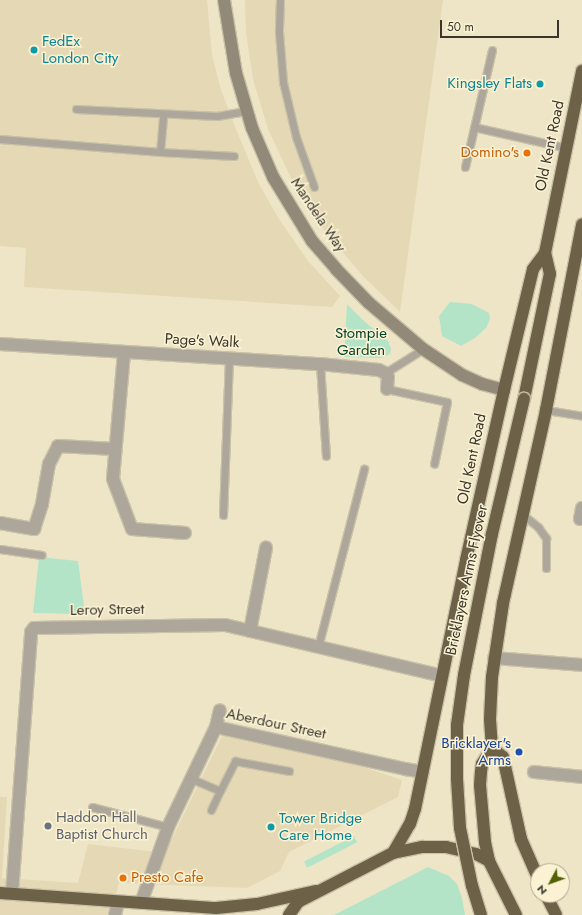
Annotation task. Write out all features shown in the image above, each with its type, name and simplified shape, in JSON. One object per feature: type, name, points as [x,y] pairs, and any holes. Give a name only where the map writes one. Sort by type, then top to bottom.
[{"type":"highway","name":"Old Kent Road","points":[[393,853],[400,838],[410,824],[423,772],[442,676],[504,390],[533,269],[545,254],[582,72]]},
{"type":"highway","points":[[516,915],[489,861],[485,842],[480,785],[482,764],[492,748],[490,719],[494,658],[503,603],[546,410],[582,224]]},
{"type":"highway","name":"Bricklayers Arms Flyover","points":[[481,915],[472,886],[460,828],[457,779],[457,725],[464,675],[489,550],[524,399],[550,274],[545,254]]},
{"type":"highway","points":[[492,748],[503,757],[521,839],[531,863]]},
{"type":"highway","points":[[289,915],[298,902],[316,891],[393,853],[422,847],[451,847],[476,854],[489,861]]},
{"type":"highway","points":[[0,893],[118,902],[220,907],[257,904],[316,891]]},
{"type":"highway","points":[[550,903],[556,915]]},
{"type":"highway","points":[[220,907],[231,915]]},
{"type":"street","name":"Mandela Way","points":[[224,0],[230,47],[246,111],[273,176],[312,241],[364,299],[388,322],[423,349],[462,375],[482,384],[504,390]]},
{"type":"street","name":"Page's Walk","points":[[0,344],[124,353],[320,364],[379,370],[385,373]]},
{"type":"street","points":[[124,353],[113,479],[132,529],[185,534]]},
{"type":"street","points":[[385,373],[389,384],[387,389]]},
{"type":"street","points":[[0,523],[34,529],[42,504],[49,464],[58,446],[115,449]]},
{"type":"street","points":[[250,631],[266,548]]},
{"type":"street","name":"Leroy Street","points":[[12,894],[31,632],[34,628],[215,625],[250,631],[442,676]]},
{"type":"street","points":[[494,658],[582,665]]},
{"type":"street","points":[[216,727],[220,710]]},
{"type":"street","name":"Aberdour Street","points":[[141,903],[168,827],[216,727],[423,772]]},
{"type":"street","points":[[534,772],[582,777]]},
{"type":"street","points":[[116,915],[118,902]]},
{"type":"lane","points":[[280,0],[279,32],[283,82],[296,137],[314,187]]},
{"type":"lane","points":[[465,167],[492,50]]},
{"type":"lane","points":[[76,109],[217,116],[246,111]]},
{"type":"lane","points":[[160,152],[163,114]]},
{"type":"lane","points":[[474,126],[567,148]]},
{"type":"lane","points":[[0,139],[160,152],[234,156]]},
{"type":"lane","points":[[385,373],[423,349]]},
{"type":"lane","points":[[223,515],[229,359]]},
{"type":"lane","points":[[320,364],[326,456]]},
{"type":"lane","points":[[387,389],[447,402],[434,464]]},
{"type":"lane","points":[[546,410],[582,416]]},
{"type":"lane","points":[[318,647],[364,468]]},
{"type":"lane","points":[[522,514],[538,527],[546,538],[546,568]]},
{"type":"lane","points":[[0,549],[42,555]]},
{"type":"lane","points":[[211,810],[235,761],[289,771]]},
{"type":"lane","points":[[192,779],[220,791]]},
{"type":"lane","points":[[92,807],[168,827]]},
{"type":"shaded area","points":[[0,0],[207,0],[212,55],[221,90],[236,129],[258,182],[277,216],[308,261],[340,296],[332,307],[24,287],[26,248],[0,246]]},
{"type":"shaded area","points":[[245,0],[443,0],[400,312],[363,276],[327,234],[306,204],[290,176],[268,129],[253,79],[246,33]]},
{"type":"shaded area","points":[[226,732],[312,750],[402,780],[398,797],[289,852],[280,871],[247,888],[119,883],[111,915],[0,915],[0,797],[7,797],[2,878],[78,883],[88,844],[165,853],[221,738]]},
{"type":"green space","points":[[450,302],[472,304],[489,313],[490,319],[486,328],[475,338],[461,346],[442,336],[439,316]]},
{"type":"green space","name":"Stompie Garden","points":[[347,304],[364,321],[388,341],[391,349],[390,354],[381,358],[344,357]]},
{"type":"green space","points":[[39,557],[78,561],[85,614],[33,613]]},
{"type":"green space","points":[[354,836],[357,842],[307,868],[304,861]]},
{"type":"green space","points":[[428,867],[449,876],[457,884],[462,898],[465,915],[334,915]]},
{"type":"place","name":"FedEx London City","points":[[34,50]]},
{"type":"place","name":"Kingsley Flats","points":[[540,84]]},
{"type":"place","name":"Domino's","points":[[527,153]]},
{"type":"place","name":"Bricklayer's Arms","points":[[519,752]]},
{"type":"place","name":"Haddon Hall Baptist Church","points":[[48,826]]},
{"type":"place","name":"Tower Bridge Care Home","points":[[271,827]]},
{"type":"place","name":"Presto Cafe","points":[[123,878]]}]
